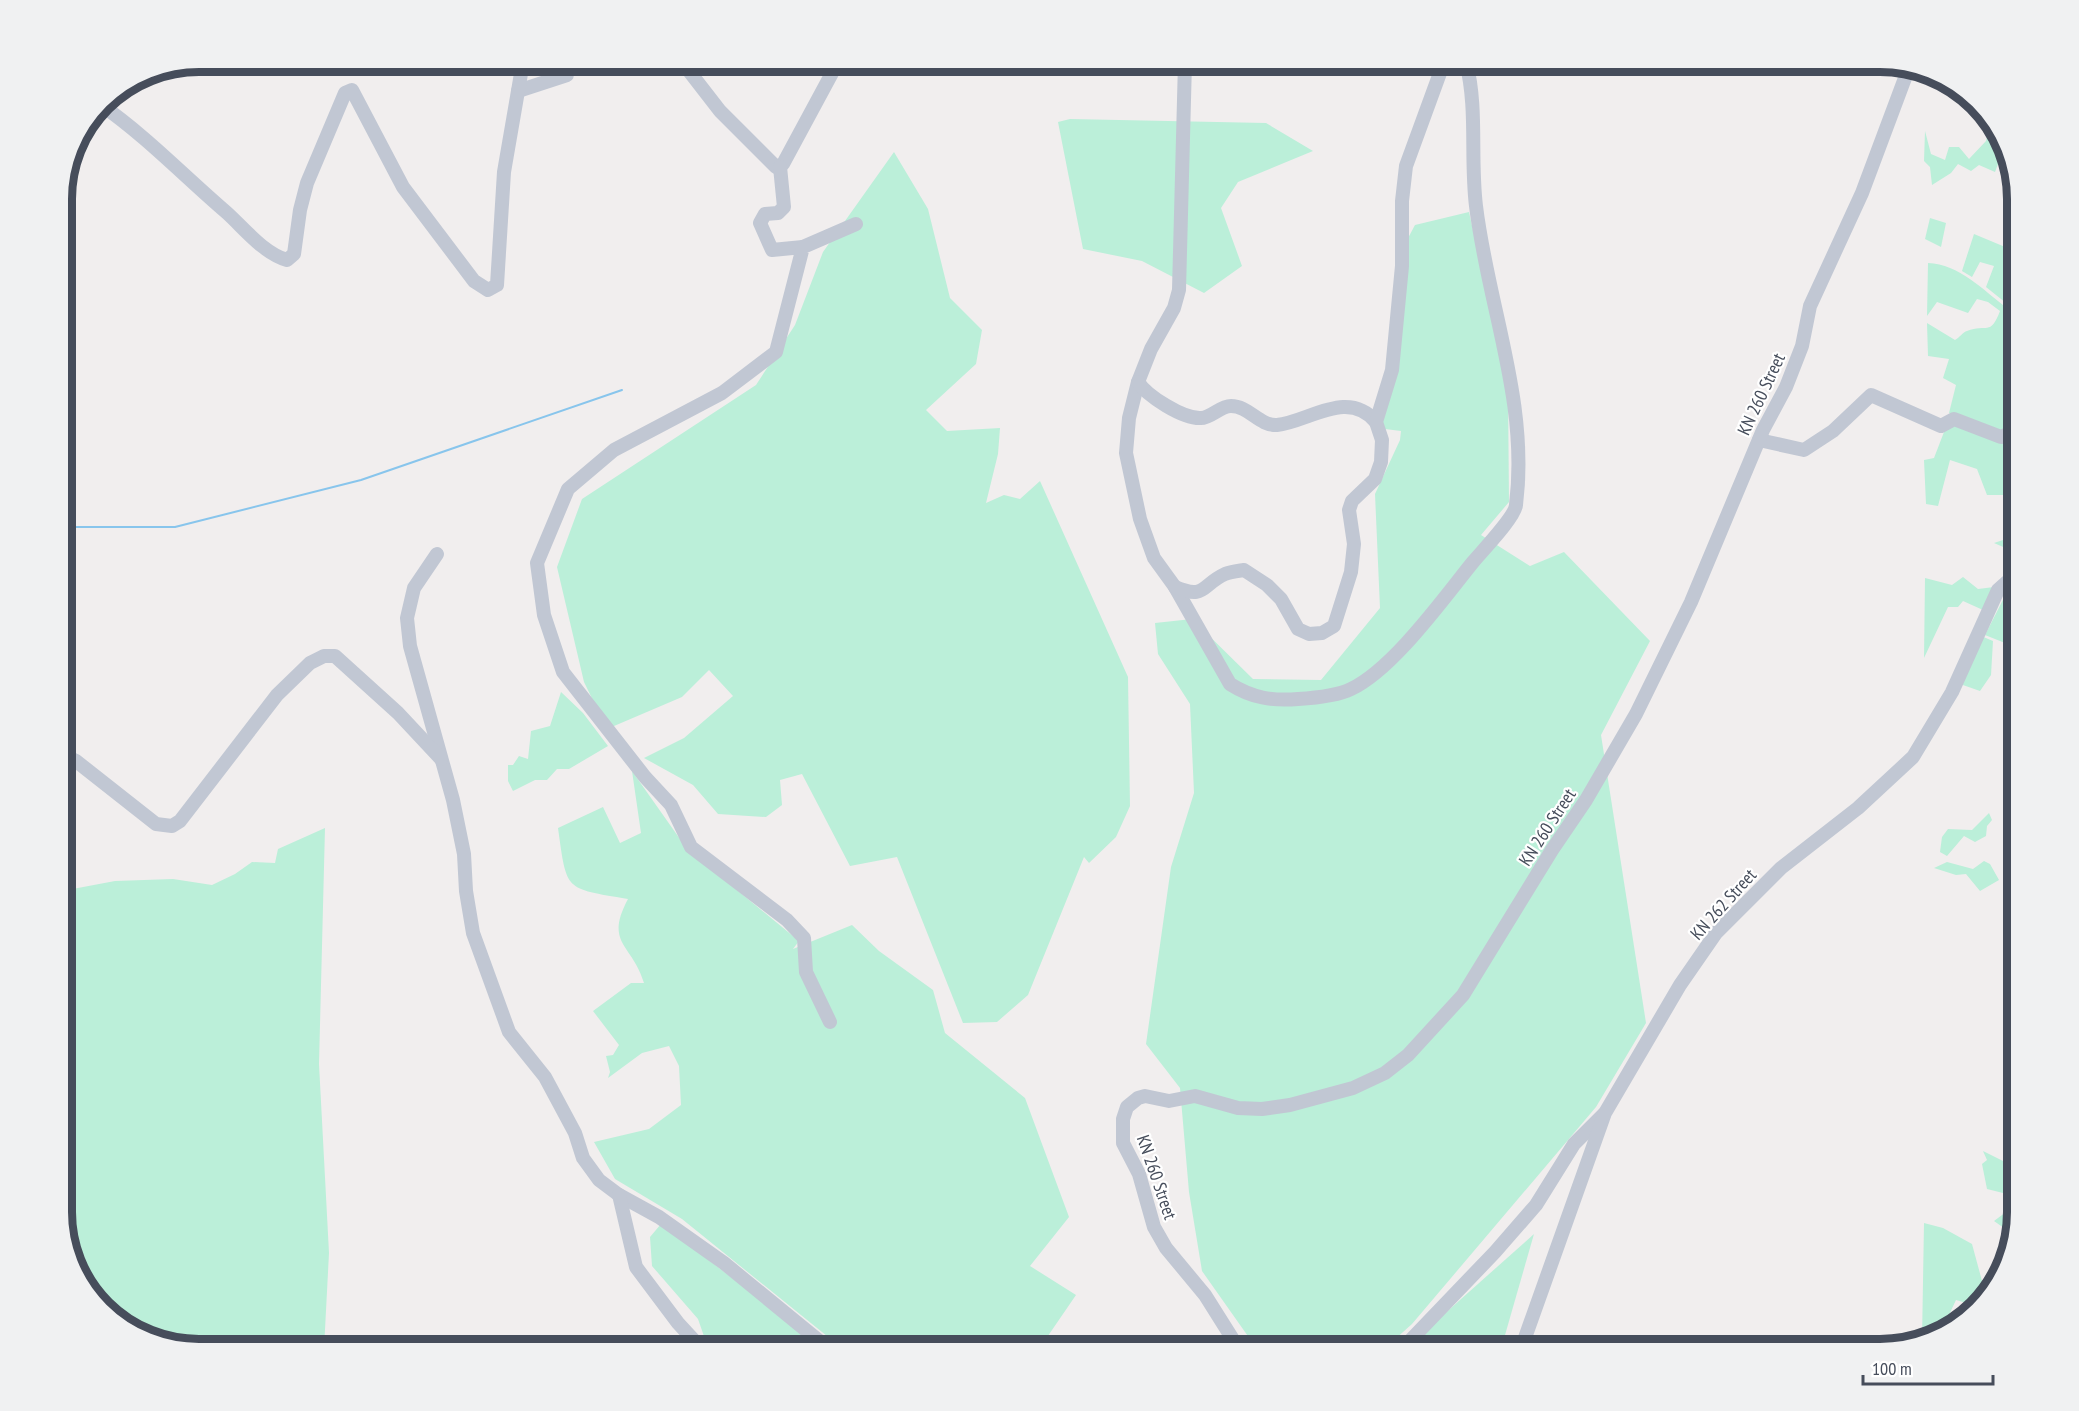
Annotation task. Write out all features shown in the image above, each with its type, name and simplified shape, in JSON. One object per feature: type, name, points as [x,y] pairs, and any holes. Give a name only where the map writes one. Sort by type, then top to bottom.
[{"type":"street","points":[[108,110],[146,138],[196,189],[269,251],[287,260],[294,254],[300,210],[307,183],[345,93],[352,90],[403,187],[474,281],[488,290],[497,285],[504,172],[521,72]]},
{"type":"street","points":[[690,72],[720,111],[769,163],[780,167]]},
{"type":"street","points":[[833,72],[780,167],[784,207],[778,213],[765,214],[760,223],[772,250],[803,247],[856,224]]},
{"type":"street","points":[[1185,72],[1179,290],[1174,308],[1151,349],[1138,382],[1128,427],[1126,453],[1140,519],[1154,558],[1175,587],[1230,684],[1245,694],[1273,701],[1308,699],[1350,690],[1375,674],[1414,633],[1516,508],[1516,402],[1476,206],[1472,165],[1472,99],[1468,72]]},
{"type":"street","points":[[1376,422],[1383,406],[1392,370],[1402,266],[1402,201],[1406,166],[1440,72]]},
{"type":"street","name":"KN 260 Street","points":[[1232,1339],[1205,1295],[1166,1248],[1154,1227],[1139,1174],[1123,1143],[1123,1119],[1127,1107],[1138,1098],[1145,1096],[1169,1101],[1201,1096],[1238,1108],[1262,1109],[1290,1105],[1353,1088],[1385,1073],[1428,1036],[1463,995],[1552,850],[1586,800],[1636,714],[1691,602],[1759,440],[1786,387],[1802,346],[1810,306],[1862,193],[1906,74]]},
{"type":"street","points":[[518,91],[567,75]]},
{"type":"street","points":[[803,247],[776,352],[722,393],[614,450],[568,489],[537,563],[544,615],[563,672],[645,777],[671,805],[691,847],[787,920],[804,938],[806,972],[830,1022]]},
{"type":"street","points":[[1138,382],[1144,391],[1155,398],[1187,415],[1202,418],[1230,406],[1250,411],[1261,421],[1276,425],[1315,412],[1352,407],[1368,412],[1376,422],[1382,440],[1381,462],[1375,479],[1352,501],[1349,510],[1354,544],[1351,572],[1334,626],[1322,633],[1309,634],[1298,629],[1281,599],[1268,585],[1244,570],[1225,574],[1206,590],[1192,594],[1175,587]]},
{"type":"street","points":[[1759,440],[1804,450],[1833,431],[1871,395],[1941,426],[1954,419],[2001,437],[2007,435]]},
{"type":"street","points":[[437,554],[414,588],[407,618],[410,646],[461,835],[473,933],[509,1032],[545,1077],[575,1133],[583,1158],[598,1180],[619,1195],[659,1217],[724,1263],[815,1339]]},
{"type":"street","name":"KN 262 Street","points":[[1525,1339],[1605,1113],[1680,985],[1716,933],[1781,868],[1858,808],[1913,757],[1952,692],[1998,590],[2007,582]]},
{"type":"street","points":[[72,759],[156,824],[172,826],[180,821],[277,695],[310,663],[324,656],[335,656],[398,713],[442,760]]},
{"type":"street","points":[[1412,1339],[1536,1205],[1574,1144],[1605,1113]]},
{"type":"street","points":[[619,1195],[636,1267],[657,1297],[693,1339]]},
{"type":"green space","points":[[1070,119],[1266,123],[1313,151],[1238,182],[1221,208],[1242,266],[1204,293],[1142,261],[1083,249],[1058,122]]},
{"type":"green space","points":[[1925,131],[1931,154],[1945,160],[1949,147],[1959,147],[1969,159],[1986,141],[1988,132],[2000,158],[1995,172],[1979,165],[1971,171],[1958,164],[1951,173],[1932,185],[1930,167],[1924,161]]},
{"type":"green space","points":[[894,152],[928,209],[950,298],[982,330],[976,364],[926,410],[947,431],[1000,428],[998,454],[986,503],[1004,495],[1020,499],[1040,481],[1128,677],[1130,806],[1116,837],[1089,863],[1084,857],[1028,995],[997,1022],[963,1023],[897,857],[850,866],[802,774],[780,780],[782,805],[766,817],[718,814],[693,785],[644,758],[684,738],[733,696],[709,670],[682,697],[607,729],[584,682],[557,567],[582,499],[756,385],[795,325],[823,252]]},
{"type":"green space","points":[[1469,212],[1508,390],[1509,502],[1481,535],[1530,566],[1564,552],[1650,641],[1601,735],[1646,1023],[1596,1107],[1412,1324],[1395,1339],[1250,1339],[1202,1271],[1189,1192],[1180,1088],[1146,1044],[1171,867],[1194,793],[1190,704],[1158,654],[1155,623],[1192,619],[1253,679],[1321,680],[1380,608],[1375,494],[1400,440],[1401,431],[1377,428],[1407,240],[1415,225]]},
{"type":"green space","points":[[1930,218],[1946,223],[1941,247],[1925,239]]},
{"type":"green space","points":[[1974,234],[2007,248],[2007,304],[1986,287],[1994,266],[1980,262],[1972,277],[1962,271]]},
{"type":"green space","points":[[1928,263],[1939,264],[1960,273],[2007,308],[2007,338],[2003,349],[2007,354],[2007,430],[2002,432],[1949,413],[1956,385],[1943,378],[1949,359],[1928,356],[1927,323],[1955,340],[1967,331],[1990,327],[2000,311],[1988,302],[1977,299],[1968,313],[1937,302],[1927,316]]},
{"type":"green space","points":[[1953,425],[2007,435],[2007,498],[2004,495],[1987,495],[1977,469],[1950,460],[1938,506],[1926,504],[1924,460],[1934,458],[1944,432]]},
{"type":"green space","points":[[2007,537],[2007,549],[1994,543]]},
{"type":"green space","points":[[1963,577],[1978,589],[1994,587],[1983,610],[1963,601],[1958,607],[1948,607],[1924,658],[1925,578],[1952,585]]},
{"type":"green space","points":[[2007,592],[2007,644],[1985,635]]},
{"type":"green space","points":[[1981,636],[1993,641],[1991,675],[1980,691],[1960,684]]},
{"type":"green space","points":[[561,692],[583,713],[608,746],[569,769],[557,769],[547,780],[535,780],[513,791],[508,781],[508,765],[513,765],[519,756],[528,759],[531,731],[550,726]]},
{"type":"green space","points":[[632,771],[687,849],[799,941],[793,949],[852,925],[879,951],[933,990],[945,1033],[1025,1098],[1069,1217],[1030,1266],[1076,1295],[1046,1339],[831,1339],[682,1219],[615,1179],[594,1142],[649,1129],[681,1105],[679,1066],[669,1046],[642,1053],[608,1078],[610,1072],[606,1056],[613,1055],[619,1045],[593,1011],[631,983],[644,983],[619,935],[621,914],[628,899],[580,889],[572,883],[564,865],[558,828],[603,807],[620,843],[641,833]]},
{"type":"green space","points":[[1989,813],[1992,820],[1987,826],[1986,836],[1975,842],[1964,836],[1947,856],[1940,852],[1942,837],[1948,829],[1972,830]]},
{"type":"green space","points":[[325,828],[319,1064],[329,1253],[325,1339],[199,1339],[166,1335],[128,1318],[103,1296],[89,1276],[74,1237],[72,1221],[72,889],[115,881],[173,879],[212,885],[235,874],[252,862],[275,863],[278,849]]},
{"type":"green space","points":[[1984,861],[1990,864],[1999,880],[1980,891],[1966,874],[1956,875],[1934,868],[1947,862],[1973,869]]},
{"type":"green space","points":[[1983,1151],[2007,1163],[2006,1229],[1994,1221],[2006,1212],[2003,1193],[1987,1189],[1982,1164],[1987,1160]]},
{"type":"green space","points":[[1924,1223],[1943,1228],[1972,1244],[1983,1286],[1968,1304],[1956,1300],[1946,1320],[1922,1332]]},
{"type":"green space","points":[[661,1224],[813,1339],[705,1339],[698,1319],[652,1266],[650,1237]]},
{"type":"green space","points":[[1534,1234],[1504,1339],[1416,1339]]},
{"type":"waterway","points":[[72,527],[175,527],[361,480],[622,390]]}]
